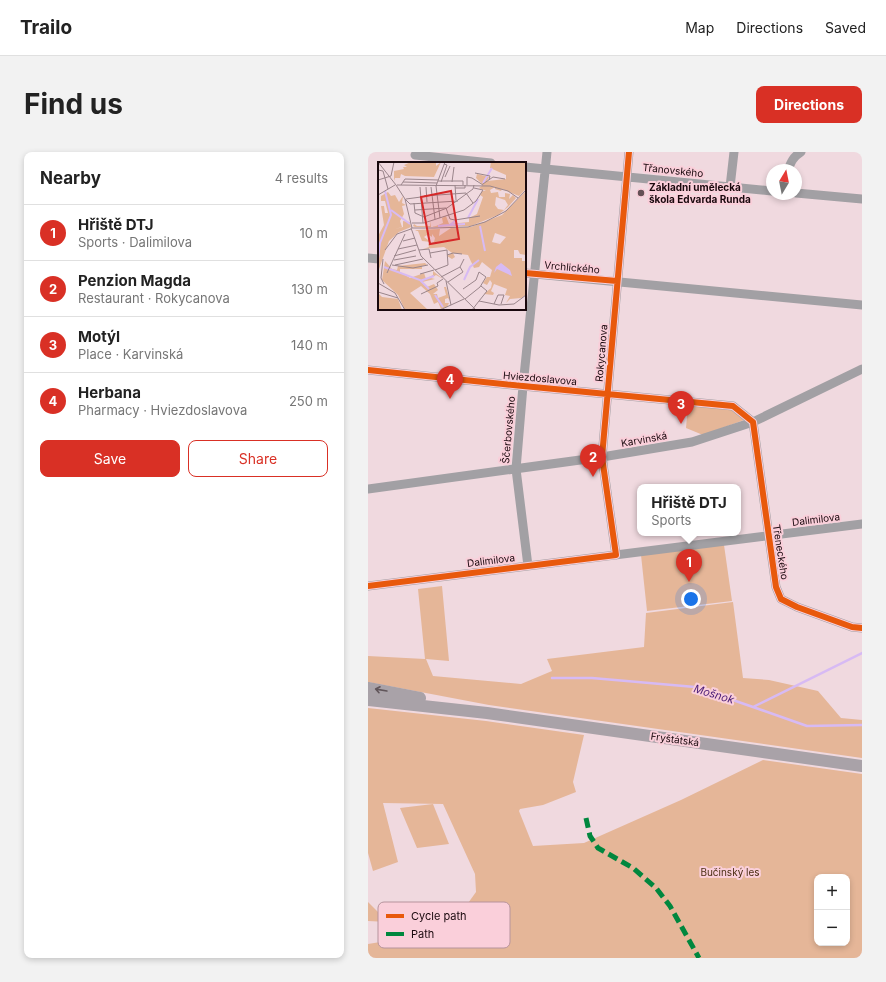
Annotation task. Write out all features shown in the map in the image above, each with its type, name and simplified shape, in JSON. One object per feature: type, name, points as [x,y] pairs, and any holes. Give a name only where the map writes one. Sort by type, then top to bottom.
[{"type":"main road","name":"Fryštátská","points":[[368,688],[487,713]]},
{"type":"main road","name":"Fryštátská","points":[[368,700],[487,713],[862,766]]},
{"type":"street","name":"Ščerbovského","points":[[528,566],[516,469],[530,274],[546,169],[547,152]]},
{"type":"street","name":"Rokycanova","points":[[616,555],[602,457],[629,152]]},
{"type":"street","points":[[730,187],[734,152]]},
{"type":"street","points":[[790,164],[795,156],[801,152]]},
{"type":"street","points":[[415,155],[457,158],[483,162]]},
{"type":"street","name":"Třanovského","points":[[526,167],[766,190]]},
{"type":"street","points":[[802,194],[862,199]]},
{"type":"street","points":[[368,258],[378,259]]},
{"type":"street","name":"Vrchlického","points":[[530,274],[618,281],[862,305]]},
{"type":"street","name":"Karvinská","points":[[368,489],[602,457],[692,442],[753,422],[862,369]]},
{"type":"street","name":"Hviezdoslavova","points":[[368,370],[733,406],[753,422]]},
{"type":"street","name":"Třeneckého","points":[[753,422],[776,588],[781,599],[797,607],[852,627],[862,628]]},
{"type":"street","name":"Dalimilova","points":[[368,586],[862,524]]},
{"type":"green space","points":[[688,405],[729,409],[734,411],[744,420],[703,435],[686,428]]},
{"type":"green space","points":[[724,545],[732,601],[647,611],[641,555]]},
{"type":"green space","points":[[442,586],[449,661],[426,659],[433,676],[521,684],[552,671],[547,659],[644,647],[646,613],[733,602],[743,678],[769,680],[818,691],[841,718],[862,720],[862,758],[489,705],[368,682],[368,656],[425,659],[418,589]]},
{"type":"green space","name":"Bučinský les","points":[[368,708],[486,721],[584,735],[573,782],[576,792],[543,805],[520,809],[519,811],[533,846],[584,843],[681,800],[763,760],[862,774],[862,958],[368,958],[368,944],[378,942],[378,948],[510,948],[510,902],[469,902],[476,892],[475,874],[443,804],[383,803],[398,862],[373,871],[368,853]]},
{"type":"green space","points":[[433,804],[449,844],[417,848],[400,808]]},
{"type":"green space","points":[[368,902],[378,912],[378,922],[368,921]]},
{"type":"waterway","name":"Mošnok","points":[[552,678],[592,678],[695,687],[753,707],[862,653]]},
{"type":"waterway","points":[[753,707],[807,726],[862,725]]},
{"type":"marked path","points":[[586,818],[590,836],[598,848],[633,868],[656,888],[670,906],[699,958]]},
{"type":"cycle path","points":[[368,586],[616,555],[602,457],[629,152]]},
{"type":"cycle path","points":[[526,273],[617,281]]},
{"type":"cycle path","points":[[368,370],[733,406],[753,422],[776,587],[781,599],[797,607],[852,627],[862,628]]},
{"type":"place","name":"Základní umělecká škola Edvarda Runda","points":[[641,193]]},
{"type":"place","name":"Herbana","points":[[450,399]]},
{"type":"place","name":"Motýl","points":[[681,424]]},
{"type":"place","name":"Penzion Magda","points":[[593,477]]},
{"type":"place","name":"Hřiště DTJ","points":[[689,582]]}]
